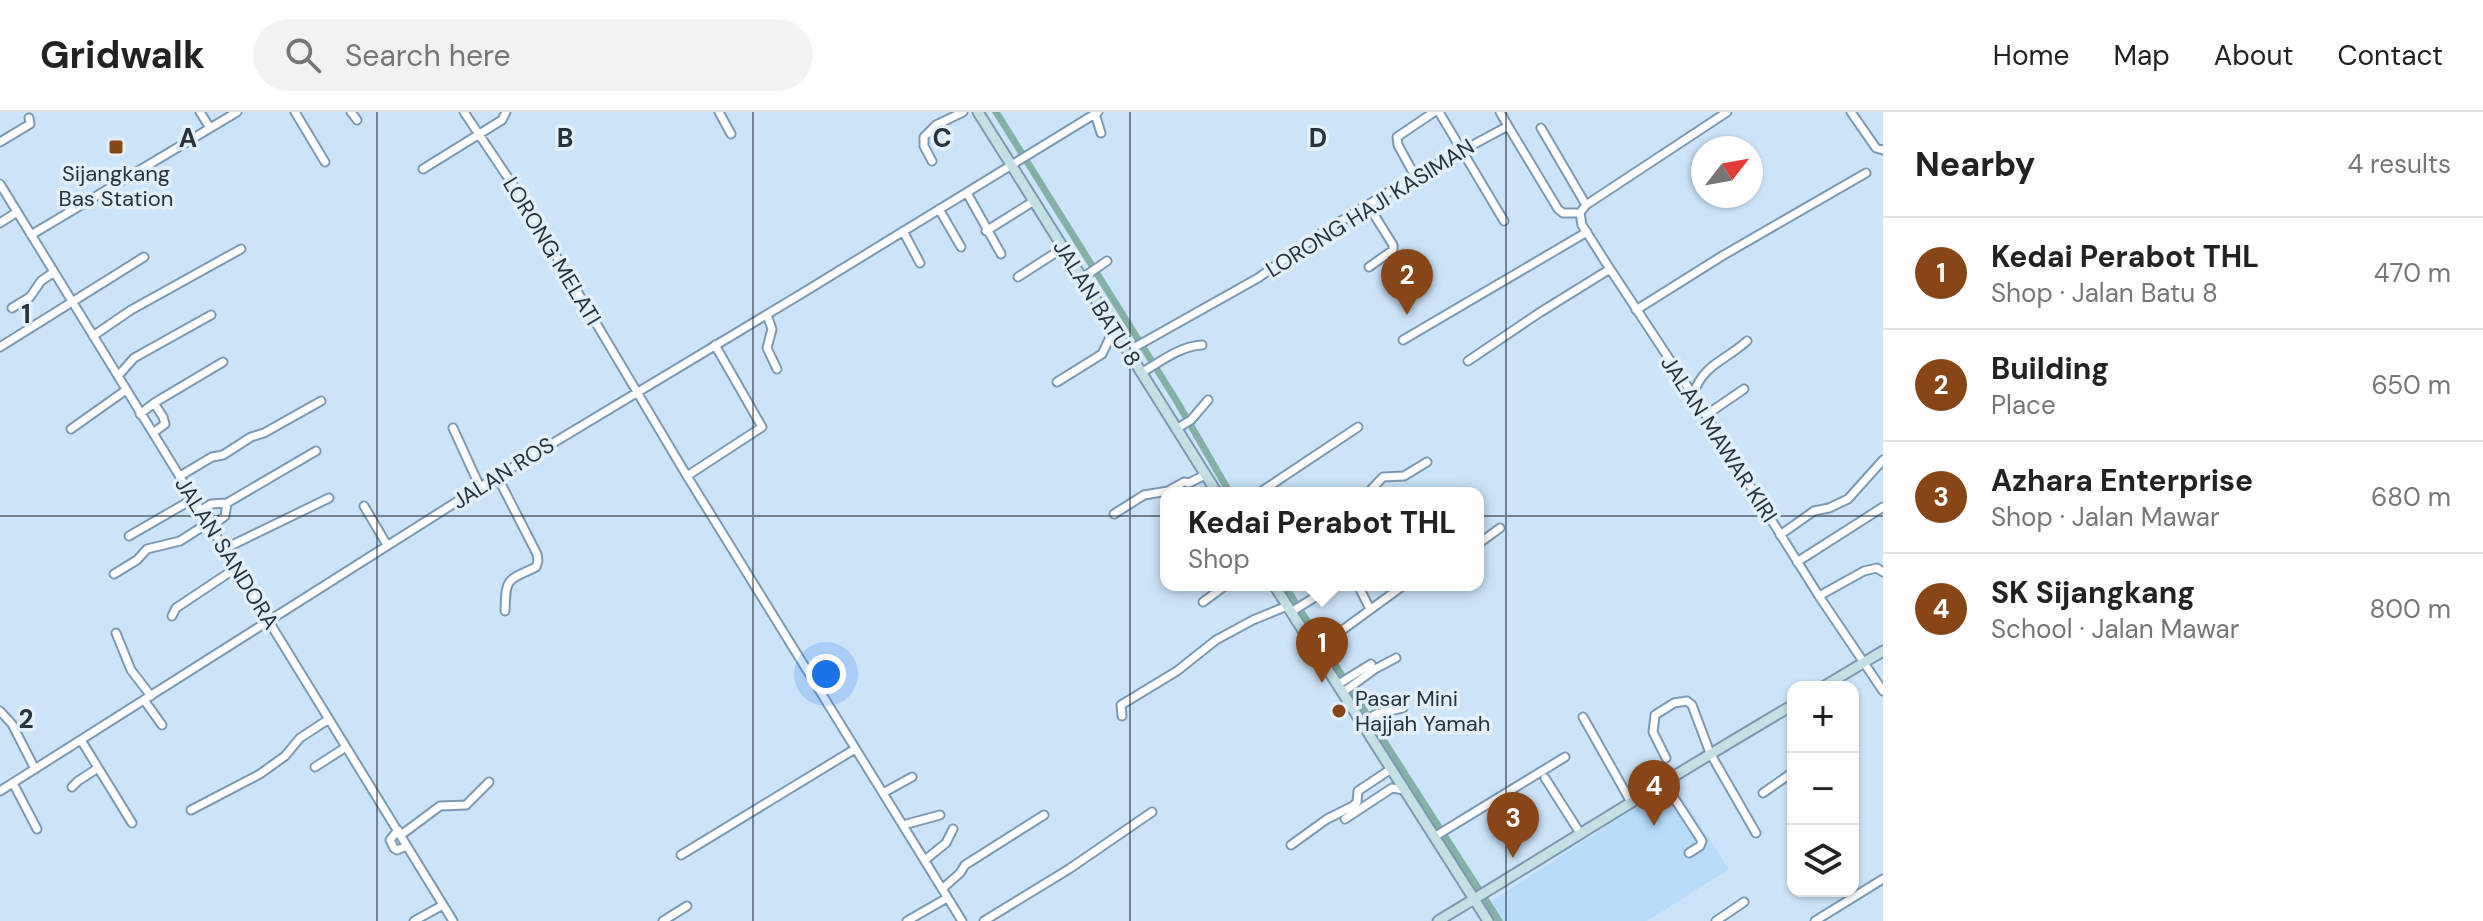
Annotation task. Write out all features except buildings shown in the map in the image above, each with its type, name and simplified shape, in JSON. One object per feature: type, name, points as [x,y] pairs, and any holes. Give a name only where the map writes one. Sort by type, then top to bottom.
[{"type":"street","points":[[200,112],[210,128]]},
{"type":"street","points":[[31,235],[237,112]]},
{"type":"street","points":[[295,112],[325,162]]},
{"type":"street","points":[[351,112],[357,120]]},
{"type":"street","name":"LORONG MELATI","points":[[464,112],[521,197],[687,476],[962,921]]},
{"type":"street","points":[[423,169],[502,120],[506,112]]},
{"type":"street","points":[[932,161],[924,146],[924,137],[936,125],[963,112]]},
{"type":"street","name":"JALAN BATU 8","points":[[978,112],[1014,163],[1063,248],[1085,276],[1114,329],[1149,368],[1184,425],[1213,487]]},
{"type":"street","points":[[1415,176],[1398,145],[1397,137],[1436,112],[1504,221]]},
{"type":"street","points":[[1500,112],[1563,213],[1580,213],[1586,205],[1727,112]]},
{"type":"street","points":[[1851,112],[1870,141],[1883,150]]},
{"type":"street","points":[[722,113],[731,134]]},
{"type":"street","points":[[1096,113],[1101,133]]},
{"type":"street","name":"JALAN ROS","points":[[0,791],[497,476],[1096,113]]},
{"type":"street","points":[[0,142],[30,124],[29,118]]},
{"type":"street","name":"LORONG HAJI KASIMAN","points":[[1131,349],[1258,278],[1323,232],[1415,176],[1508,126]]},
{"type":"street","points":[[1541,128],[1586,205]]},
{"type":"street","points":[[1636,310],[1866,173]]},
{"type":"street","name":"JALAN SANDORA","points":[[0,184],[453,921]]},
{"type":"street","points":[[967,193],[1001,254]]},
{"type":"street","points":[[986,231],[1034,201]]},
{"type":"street","points":[[1368,205],[1393,245],[1393,250],[1369,267]]},
{"type":"street","points":[[939,209],[961,247]]},
{"type":"street","points":[[0,223],[17,212]]},
{"type":"street","name":"JALAN MAWAR KIRI","points":[[1580,213],[1580,220],[1610,269],[1883,691]]},
{"type":"street","points":[[903,231],[920,263]]},
{"type":"street","points":[[1403,340],[1587,232]]},
{"type":"street","points":[[1018,277],[1063,248]]},
{"type":"street","points":[[93,336],[131,310],[241,249]]},
{"type":"street","points":[[0,347],[144,257]]},
{"type":"street","points":[[1085,276],[1107,261]]},
{"type":"street","points":[[1468,361],[1610,269]]},
{"type":"street","points":[[12,308],[30,297],[41,281],[54,272]]},
{"type":"street","points":[[118,376],[134,358],[211,315]]},
{"type":"street","points":[[767,315],[772,329],[767,348],[777,369]]},
{"type":"street","points":[[1057,382],[1102,354],[1114,329]]},
{"type":"street","points":[[1693,395],[1700,377],[1747,341]]},
{"type":"street","points":[[687,476],[762,427],[715,345]]},
{"type":"street","points":[[1149,368],[1192,345],[1202,345]]},
{"type":"street","points":[[140,414],[223,362]]},
{"type":"street","points":[[1706,415],[1744,389]]},
{"type":"street","points":[[71,429],[126,390]]},
{"type":"street","points":[[1184,425],[1208,400]]},
{"type":"street","points":[[180,476],[321,401]]},
{"type":"street","points":[[153,433],[165,422],[154,403]]},
{"type":"street","points":[[1268,487],[1358,427]]},
{"type":"street","points":[[453,428],[480,487]]},
{"type":"street","points":[[201,510],[211,504],[227,503],[316,451]]},
{"type":"street","points":[[1780,535],[1814,511],[1848,499],[1883,460]]},
{"type":"street","points":[[1374,487],[1383,477],[1404,476],[1427,462]]},
{"type":"street","points":[[1175,487],[1205,475]]},
{"type":"street","points":[[497,476],[538,561],[536,567],[510,580],[506,586],[505,611]]},
{"type":"street","points":[[1114,514],[1144,495],[1160,492]]},
{"type":"street","points":[[224,549],[329,498]]},
{"type":"street","points":[[129,536],[193,499]]},
{"type":"street","points":[[114,574],[137,560],[147,549],[180,541],[225,516],[227,503]]},
{"type":"street","points":[[364,506],[387,545]]},
{"type":"street","points":[[1797,562],[1883,507]]},
{"type":"street","points":[[1484,540],[1500,528]]},
{"type":"street","points":[[172,616],[176,608],[236,568]]},
{"type":"street","points":[[1819,596],[1864,571],[1877,568],[1883,572]]},
{"type":"street","points":[[1203,602],[1218,591]]},
{"type":"street","points":[[1279,591],[1294,607],[1317,648],[1367,720],[1391,769],[1488,921]]},
{"type":"street","points":[[1122,716],[1121,705],[1177,671],[1216,640],[1253,620],[1294,607],[1322,591]]},
{"type":"street","points":[[1361,591],[1370,609]]},
{"type":"street","points":[[1317,648],[1396,591]]},
{"type":"street","points":[[116,633],[131,670],[162,725]]},
{"type":"street","points":[[1833,681],[1883,651]]},
{"type":"street","points":[[1345,686],[1371,664],[1396,658]]},
{"type":"street","points":[[1666,758],[1657,744],[1652,723],[1655,715],[1682,700],[1692,705],[1710,753],[1756,833]]},
{"type":"street","points":[[1367,720],[1403,708]]},
{"type":"street","points":[[1438,921],[1787,708]]},
{"type":"street","points":[[0,711],[12,724],[35,769]]},
{"type":"street","points":[[1583,717],[1631,802]]},
{"type":"street","points":[[191,810],[260,774],[285,756],[300,738],[329,719]]},
{"type":"street","points":[[81,740],[132,823]]},
{"type":"street","points":[[315,767],[346,747]]},
{"type":"street","points":[[681,855],[855,749]]},
{"type":"street","points":[[1434,837],[1565,757]]},
{"type":"street","points":[[72,787],[98,768]]},
{"type":"street","points":[[1291,845],[1327,819],[1353,806],[1357,802],[1358,791],[1391,769]]},
{"type":"street","points":[[1763,793],[1787,776]]},
{"type":"street","points":[[883,793],[912,777]]},
{"type":"street","points":[[1545,778],[1580,833]]},
{"type":"street","points":[[407,846],[397,850],[390,840],[440,806],[466,805],[489,782]]},
{"type":"street","points":[[13,783],[37,829]]},
{"type":"street","points":[[1665,784],[1702,841],[1689,853]]},
{"type":"street","points":[[1345,819],[1392,788],[1404,790]]},
{"type":"street","points":[[984,921],[1069,869],[1152,812]]},
{"type":"street","points":[[903,825],[940,815]]},
{"type":"street","points":[[942,889],[965,865],[1044,815]]},
{"type":"street","points":[[925,860],[946,843],[953,829]]},
{"type":"street","points":[[1815,921],[1883,879]]},
{"type":"street","points":[[907,921],[947,898]]},
{"type":"street","points":[[1716,921],[1744,902]]},
{"type":"street","points":[[414,921],[443,905]]},
{"type":"street","points":[[663,921],[687,906]]},
{"type":"shaded area","points":[[1673,783],[1729,869],[1647,921],[1498,921],[1487,904]]},
{"type":"waterway","points":[[996,112],[1176,400],[1227,487]]},
{"type":"waterway","points":[[1288,591],[1499,921]]},
{"type":"place","name":"Sijangkang Bas Station","points":[[116,147]]},
{"type":"place","name":"Building","points":[[1407,315]]},
{"type":"place","name":"Kedai Perabot THL","points":[[1322,683]]},
{"type":"place","name":"Pasar Mini Hajjah Yamah","points":[[1339,711]]},
{"type":"place","name":"SK Sijangkang","points":[[1654,826]]},
{"type":"place","name":"Azhara Enterprise","points":[[1513,858]]}]
